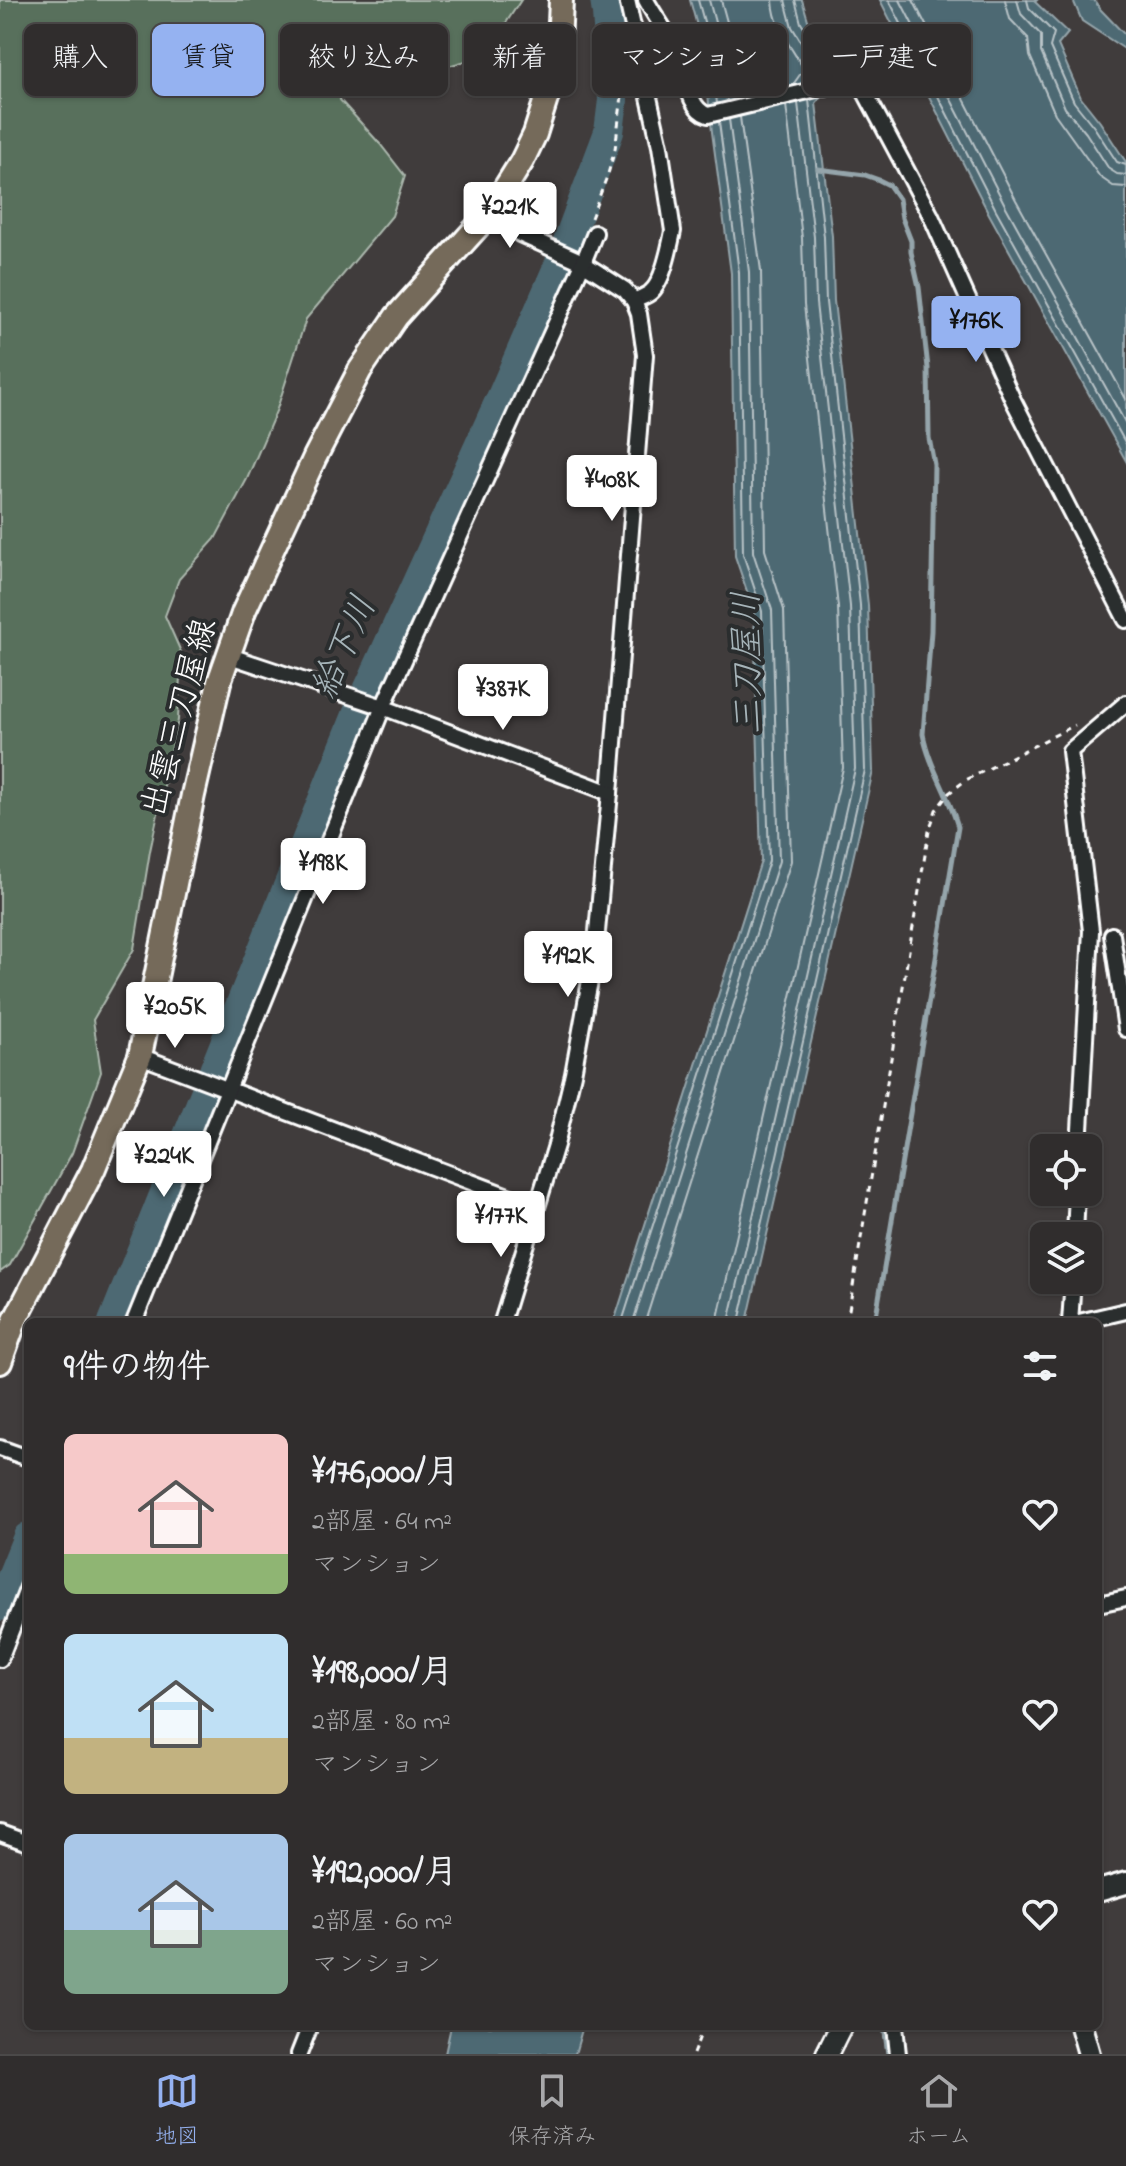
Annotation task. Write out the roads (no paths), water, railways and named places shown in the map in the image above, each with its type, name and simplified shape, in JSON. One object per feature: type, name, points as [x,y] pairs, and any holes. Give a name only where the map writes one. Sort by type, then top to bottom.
[{"type":"main road","name":"出雲三刀屋線","points":[[0,1362],[15,1320],[93,1170],[140,1056],[193,795],[227,655],[244,611],[360,370],[396,317],[489,214],[522,161],[544,110],[559,46],[561,0]]},
{"type":"street","points":[[627,0],[660,146],[673,231],[657,285],[650,294],[634,301]]},
{"type":"street","points":[[646,0],[677,52],[695,106],[700,112],[708,115],[854,80],[860,83],[931,216],[1013,400],[1126,620]]},
{"type":"street","points":[[489,214],[520,234],[581,261],[625,290],[634,301],[642,327],[645,355],[595,953],[559,1131],[503,1318]]},
{"type":"street","points":[[136,1318],[380,706],[592,239]]},
{"type":"street","points":[[227,655],[380,706],[610,793]]},
{"type":"street","points":[[1080,1134],[1091,931],[1070,751],[1126,703]]},
{"type":"street","points":[[1091,931],[1119,936],[1126,1029]]},
{"type":"street","points":[[140,1056],[537,1207]]},
{"type":"street","points":[[1070,1318],[1072,1294]]},
{"type":"street","points":[[1096,1318],[1126,1311]]},
{"type":"street","points":[[0,1448],[24,1457]]},
{"type":"street","points":[[0,1659],[24,1597]]},
{"type":"street","points":[[1102,1603],[1126,1598]]},
{"type":"street","points":[[0,1833],[24,1842]]},
{"type":"street","points":[[1102,1890],[1126,1883]]},
{"type":"street","points":[[299,2054],[308,2030]]},
{"type":"street","points":[[827,2054],[839,2030]]},
{"type":"street","points":[[895,2030],[898,2054]]},
{"type":"street","points":[[1082,2030],[1089,2054]]},
{"type":"water","points":[[690,0],[802,0],[811,24],[803,24],[803,96],[822,96],[816,103],[832,236],[834,301],[868,605],[873,771],[748,1318],[615,1318],[761,861],[754,612],[735,556],[731,273],[708,96],[787,96],[787,24],[696,24]]},
{"type":"water","points":[[880,0],[1037,0],[1035,2],[1068,33],[1058,45],[1081,98],[1126,162],[1126,461],[989,214],[929,96],[971,96],[971,24],[892,24]]},
{"type":"water","points":[[1073,0],[1094,0],[1126,36],[1126,50],[1082,21]]},
{"type":"water","points":[[450,2030],[582,2030],[575,2054],[445,2054]]},
{"type":"waterway","name":"給下川","points":[[115,1318],[359,710],[559,265],[609,132],[613,100],[605,0]]},
{"type":"waterway","points":[[818,169],[865,175],[889,185],[899,199],[911,241],[928,368],[929,438],[934,464],[931,631],[923,734],[958,827],[876,1318]]},
{"type":"waterway","name":"給下川","points":[[0,1606],[24,1547]]},
{"type":"waterway","points":[[885,2030],[888,2054]]},
{"type":"water label","name":"三刀屋川","points":[[750,663]]}]
